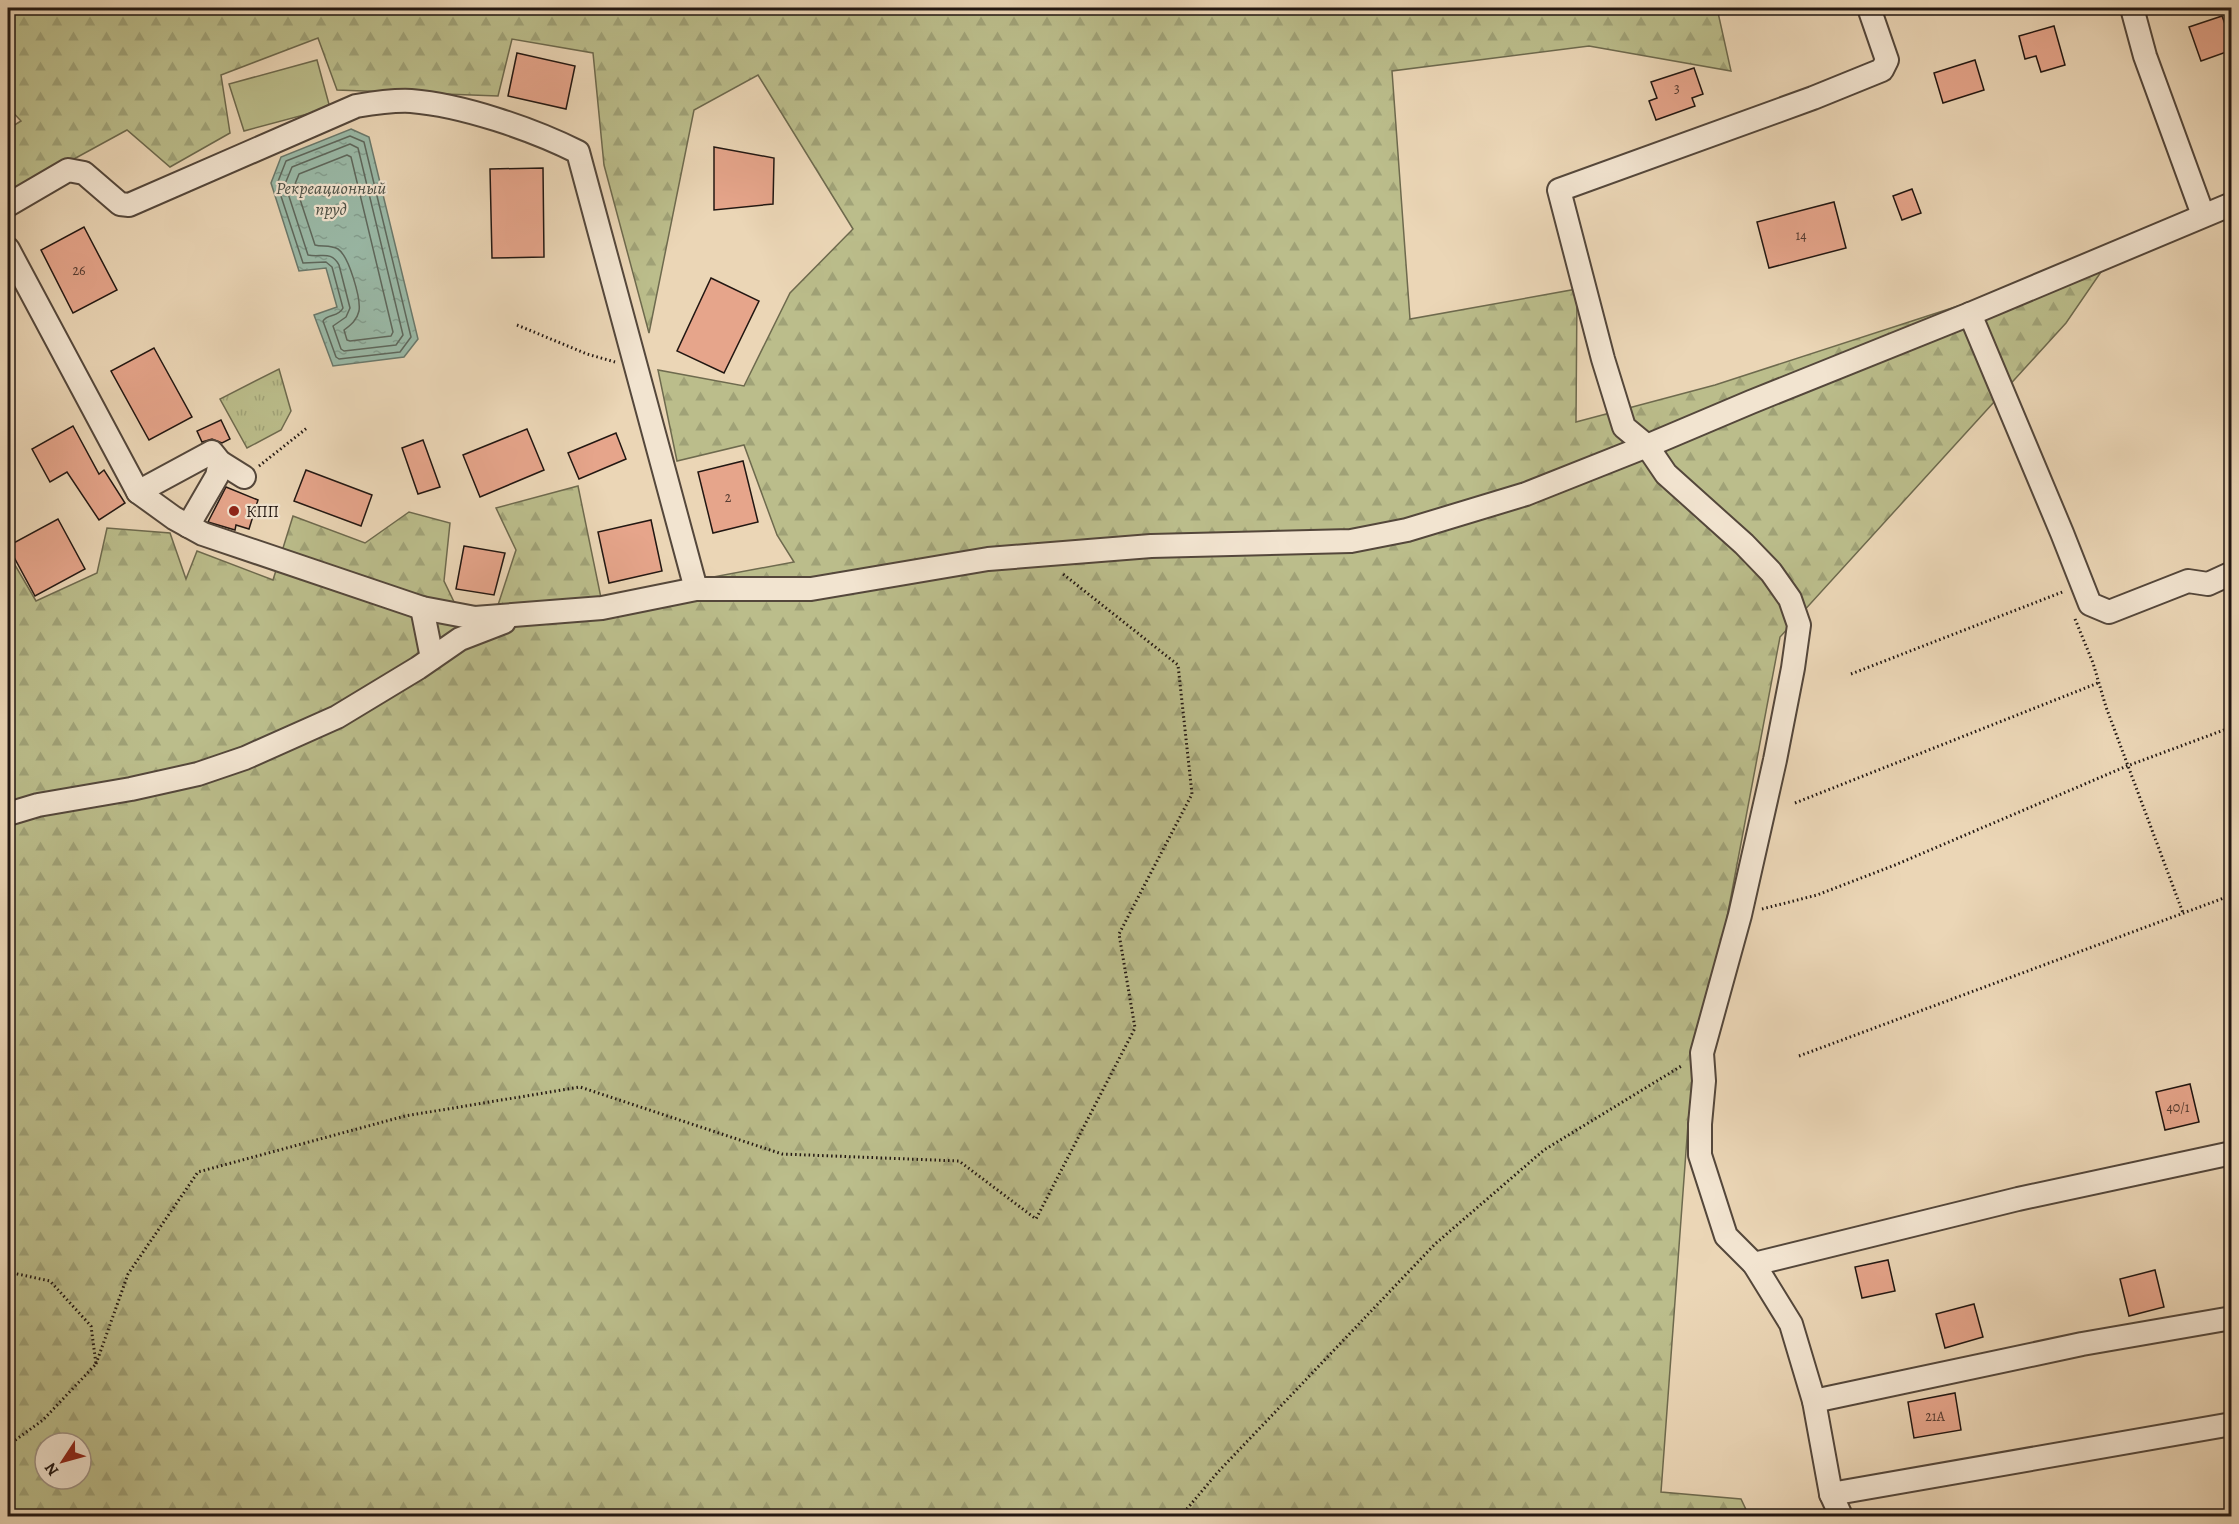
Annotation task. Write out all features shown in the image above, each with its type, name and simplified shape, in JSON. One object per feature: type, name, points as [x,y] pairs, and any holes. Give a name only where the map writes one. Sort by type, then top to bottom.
[{"type":"street","points":[[1841,1516],[1831,1494],[1814,1401],[1791,1324],[1754,1264],[1726,1236],[1700,1155],[1704,1081],[1702,1053],[1740,915],[1775,760],[1799,625],[1790,599],[1772,572],[1666,474],[1647,446],[1624,427],[1603,359],[1559,190],[1814,98],[1882,70],[1887,60],[1869,8]]},
{"type":"street","points":[[2132,8],[2145,56],[2203,215]]},
{"type":"street","points":[[8,205],[68,170],[84,173],[120,204],[129,205],[356,106],[386,101],[410,101],[448,106],[546,136],[578,152],[696,589]]},
{"type":"street","points":[[8,249],[138,492],[147,501],[196,530],[422,608],[475,618],[602,608],[696,589],[811,589],[988,559],[1151,546],[1351,541],[1416,527],[1527,494],[1970,314],[2232,204]]},
{"type":"street","points":[[1970,314],[2090,604],[2109,612],[2188,581],[2208,584],[2232,573]]},
{"type":"street","points":[[138,492],[212,452],[220,462],[244,477]]},
{"type":"street","points":[[196,530],[217,476],[220,462]]},
{"type":"street","points":[[422,608],[432,658]]},
{"type":"street","points":[[8,814],[38,805],[131,789],[198,774],[245,758],[337,717],[460,639],[527,614]]},
{"type":"street","points":[[1754,1264],[2018,1199],[2232,1153]]},
{"type":"street","points":[[1814,1401],[2082,1344],[2232,1318]]},
{"type":"street","points":[[1831,1494],[2232,1424]]},
{"type":"path","points":[[517,325],[587,354],[637,368]]},
{"type":"path","points":[[244,477],[307,428]]},
{"type":"path","points":[[8,1453],[14,1442],[43,1420],[96,1364],[128,1274],[198,1172],[405,1116],[580,1087],[782,1154],[959,1161],[1036,1219],[1135,1028],[1119,934],[1191,794],[1178,664],[1061,572]]},
{"type":"path","points":[[1851,674],[2065,591],[2064,583]]},
{"type":"path","points":[[2073,612],[2093,663],[2127,766],[2183,913]]},
{"type":"path","points":[[1795,803],[2098,683]]},
{"type":"path","points":[[1740,915],[1817,895],[1895,865],[2127,766],[2232,727]]},
{"type":"path","points":[[1799,1056],[2232,895]]},
{"type":"path","points":[[1181,1516],[1218,1472],[1435,1244],[1544,1150],[1702,1053]]},
{"type":"path","points":[[8,1272],[50,1281],[91,1326],[96,1364]]},
{"type":"green space","points":[[8,8],[1717,8],[1731,71],[1589,46],[1392,71],[1410,319],[1577,289],[1576,422],[1715,385],[2112,256],[2066,323],[1780,637],[1688,1124],[1661,1492],[1741,1499],[1749,1516],[8,1516],[8,553],[36,601],[97,573],[107,528],[170,533],[186,579],[197,551],[273,580],[293,516],[365,543],[409,512],[450,523],[444,581],[457,608],[498,605],[516,550],[496,508],[578,486],[601,598],[794,562],[777,535],[744,445],[677,461],[658,370],[744,386],[790,293],[853,229],[758,75],[694,110],[649,333],[604,165],[593,53],[512,39],[498,96],[337,90],[318,38],[221,75],[230,133],[170,167],[127,130],[8,195],[8,129],[21,121],[8,107]]},
{"type":"green space","points":[[317,60],[330,108],[244,131],[229,84]]},
{"type":"green space","points":[[279,369],[291,411],[281,430],[247,448],[220,399]]},
{"type":"water","name":"Рекреационный пруд","points":[[351,129],[369,137],[418,339],[404,357],[333,366],[314,315],[337,307],[326,268],[299,271],[271,183],[281,157]]},
{"type":"building","points":[[2222,16],[2232,43],[2232,50],[2201,61],[2189,27]]},
{"type":"building","points":[[2054,26],[2065,65],[2041,72],[2036,56],[2025,59],[2019,36]]},
{"type":"building","points":[[517,53],[575,66],[566,109],[508,96]]},
{"type":"building","points":[[1975,60],[1984,90],[1943,103],[1934,73]]},
{"type":"building","points":[[1694,68],[1703,94],[1692,98],[1695,106],[1656,120],[1649,101],[1657,98],[1651,82]]},
{"type":"building","points":[[714,147],[774,158],[773,204],[714,210]]},
{"type":"building","points":[[543,168],[544,257],[492,258],[490,169]]},
{"type":"building","points":[[1912,189],[1921,213],[1902,220],[1893,196]]},
{"type":"building","points":[[1834,202],[1846,248],[1769,268],[1757,222]]},
{"type":"building","points":[[84,227],[117,290],[73,313],[41,250]]},
{"type":"building","points":[[711,278],[759,301],[724,373],[677,351]]},
{"type":"building","points":[[154,348],[192,417],[149,440],[111,371]]},
{"type":"building","points":[[221,420],[230,439],[222,443],[212,439],[202,442],[197,431]]},
{"type":"building","points":[[73,426],[99,474],[104,470],[125,503],[99,520],[67,472],[50,482],[32,449]]},
{"type":"building","points":[[527,429],[544,470],[480,497],[463,455]]},
{"type":"building","points":[[616,433],[626,459],[579,479],[568,453]]},
{"type":"building","points":[[423,440],[440,487],[418,494],[402,448]]},
{"type":"building","points":[[743,461],[758,522],[713,533],[698,472]]},
{"type":"building","points":[[306,470],[372,495],[361,526],[294,501]]},
{"type":"building","name":"КПП","points":[[226,487],[258,500],[249,529],[236,525],[235,530],[208,522]]},
{"type":"building","points":[[58,519],[85,569],[35,596],[8,546]]},
{"type":"building","points":[[651,520],[662,571],[609,583],[598,532]]},
{"type":"building","points":[[464,546],[505,553],[494,595],[456,589]]},
{"type":"building","points":[[2190,1084],[2199,1122],[2165,1130],[2156,1092]]},
{"type":"building","points":[[1888,1260],[1895,1291],[1862,1298],[1855,1267]]},
{"type":"building","points":[[2155,1270],[2164,1307],[2129,1316],[2120,1279]]},
{"type":"building","points":[[1974,1304],[1983,1337],[1945,1348],[1936,1314]]},
{"type":"building","points":[[1955,1393],[1961,1430],[1914,1438],[1908,1402]]},
{"type":"place","name":"КПП","points":[[234,511]]}]
